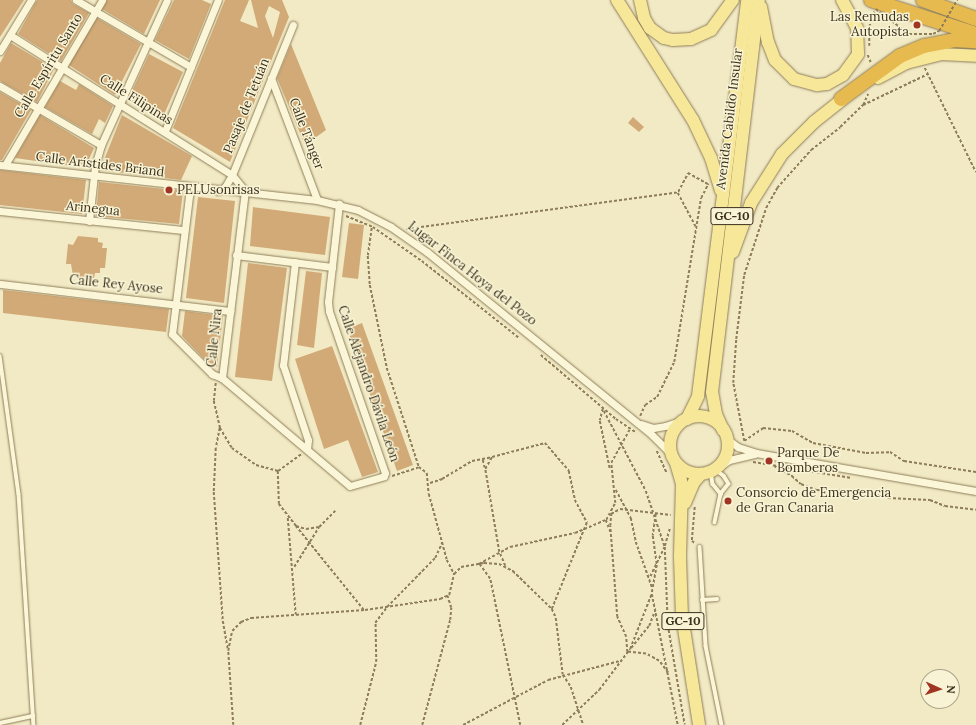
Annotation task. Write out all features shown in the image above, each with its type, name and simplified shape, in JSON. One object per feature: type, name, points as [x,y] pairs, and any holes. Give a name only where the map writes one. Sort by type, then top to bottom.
[{"type":"highway","points":[[923,0],[976,19]]},
{"type":"highway","points":[[873,4],[894,8],[976,34]]},
{"type":"highway","points":[[842,99],[871,79],[900,56],[924,46],[954,40],[976,41]]},
{"type":"main road","points":[[617,0],[696,126],[711,158],[722,196]]},
{"type":"main road","points":[[640,0],[644,18],[650,28],[664,38],[677,40],[691,39],[711,30],[733,0]]},
{"type":"main road","name":"Avenida Cabildo Insular","points":[[687,419],[698,396],[747,0]]},
{"type":"main road","points":[[759,0],[768,42],[775,60],[794,79],[809,85],[817,85],[827,84],[843,75],[858,54],[857,28],[842,0]]},
{"type":"main road","name":"Avenida Cabildo Insular","points":[[725,434],[716,414],[712,392],[759,0]]},
{"type":"main road","points":[[871,79],[906,63],[941,54],[976,56]]},
{"type":"main road","points":[[725,274],[751,203],[762,183],[782,154],[842,99]]},
{"type":"main road","points":[[687,419],[695,416],[711,419],[725,434]]},
{"type":"main road","name":"GC-10","points":[[687,419],[680,423],[671,437],[673,458],[682,484],[675,515],[682,616],[699,725]]},
{"type":"main road","name":"GC-10","points":[[675,515],[689,491],[727,454],[725,434]]},
{"type":"main road","points":[[673,458],[687,472],[711,471]]},
{"type":"street","points":[[0,51],[31,0]]},
{"type":"street","points":[[76,0],[191,67]]},
{"type":"street","name":"Calle Espíritu Santo","points":[[3,165],[38,109],[102,0]]},
{"type":"street","points":[[89,221],[94,175],[101,145],[167,0]]},
{"type":"street","points":[[164,131],[218,0]]},
{"type":"street","name":"Pasaje de Tetuán","points":[[218,191],[226,187],[232,175],[293,25]]},
{"type":"street","name":"Calle Filipinas","points":[[10,35],[232,175],[245,191]]},
{"type":"street","name":"Calle Tánger","points":[[271,78],[317,200]]},
{"type":"street","points":[[0,86],[101,145]]},
{"type":"street","name":"Calle Arístides Briand","points":[[3,165],[190,188],[218,191],[245,191]]},
{"type":"street","points":[[190,188],[183,230],[172,334],[212,374],[222,378]]},
{"type":"street","name":"Lugar Finca Hoya del Pozo","points":[[245,191],[339,204],[376,219],[396,230],[427,252],[636,422],[673,458]]},
{"type":"street","name":"Calle Nira","points":[[245,191],[222,378],[350,486],[384,476]]},
{"type":"street","name":"Calle Alejandro Dávila León","points":[[339,204],[328,302],[329,311],[385,466],[384,476]]},
{"type":"street","name":"Arinegua","points":[[0,212],[183,230]]},
{"type":"street","points":[[236,255],[332,267]]},
{"type":"street","points":[[295,262],[283,365],[308,440],[307,449]]},
{"type":"street","name":"Calle Rey Ayose","points":[[0,284],[230,311]]},
{"type":"street","name":"Lugar Finca Hoya del Pozo","points":[[636,422],[653,428],[687,419]]},
{"type":"street","points":[[725,434],[745,450],[756,453],[976,491]]},
{"type":"street","points":[[711,471],[741,456],[756,453]]},
{"type":"lane","points":[[0,356],[19,494],[34,725]]},
{"type":"lane","points":[[715,522],[721,494],[729,484],[724,476],[711,471],[713,484],[721,494]]},
{"type":"lane","points":[[700,547],[702,600],[706,646],[722,725]]},
{"type":"lane","points":[[702,600],[716,599]]},
{"type":"lane","points":[[0,723],[33,716]]},
{"type":"path","points":[[873,4],[908,34],[933,34],[939,30],[958,0]]},
{"type":"path","points":[[863,105],[873,68],[868,55],[873,4]]},
{"type":"path","points":[[921,59],[976,172]]},
{"type":"path","points":[[745,450],[733,383],[736,339],[744,275],[766,208],[777,188],[811,150],[840,127],[863,105],[928,74]]},
{"type":"path","points":[[678,192],[688,173],[708,184],[722,196]]},
{"type":"path","points":[[636,422],[645,405],[657,397],[674,362],[701,198],[708,184]]},
{"type":"path","points":[[678,192],[696,227]]},
{"type":"path","points":[[396,230],[678,192]]},
{"type":"path","points":[[338,215],[354,218],[373,227],[422,260],[524,341]]},
{"type":"path","points":[[228,651],[232,631],[242,622],[251,618],[365,610],[440,600],[447,596],[452,588],[454,574],[442,543],[429,494],[427,473],[419,467],[387,368],[370,284],[368,256],[373,227],[376,219]]},
{"type":"path","points":[[536,351],[603,409],[630,430],[643,436]]},
{"type":"path","points":[[222,378],[214,385],[214,401],[220,428],[232,448],[256,465],[278,471]]},
{"type":"path","points":[[603,409],[656,514],[665,547],[668,625],[685,725]]},
{"type":"path","points":[[603,409],[600,421],[610,471],[616,490],[627,509],[653,589]]},
{"type":"path","points":[[220,428],[216,448],[214,492],[223,621],[228,651],[233,725]]},
{"type":"path","points":[[744,441],[763,428],[792,431],[813,443],[866,453],[890,452],[904,461],[976,472]]},
{"type":"path","points":[[610,471],[621,442],[630,430]]},
{"type":"path","points":[[429,483],[442,479],[472,462],[540,443],[549,444],[569,471],[575,500],[587,523],[586,529],[574,550],[552,609]]},
{"type":"path","points":[[278,471],[307,449]]},
{"type":"path","points":[[656,449],[668,474]]},
{"type":"path","points":[[485,470],[492,457]]},
{"type":"path","points":[[483,459],[499,552],[505,567]]},
{"type":"path","points":[[773,465],[792,476],[800,484],[817,490],[874,492],[888,498],[930,500],[945,506],[976,510]]},
{"type":"path","points":[[384,476],[393,476],[419,467]]},
{"type":"path","points":[[278,471],[278,504],[284,508],[288,518],[296,615]]},
{"type":"path","points":[[479,564],[499,552],[586,529],[606,520],[611,514],[615,503],[616,490]]},
{"type":"path","points":[[696,501],[692,541],[700,547]]},
{"type":"path","points":[[611,514],[627,509],[656,514],[675,515]]},
{"type":"path","points":[[293,569],[319,527],[335,512]]},
{"type":"path","points":[[611,514],[617,617],[626,637],[627,652]]},
{"type":"path","points":[[630,649],[653,589],[657,560],[654,536],[656,514]]},
{"type":"path","points":[[288,518],[365,610]]},
{"type":"path","points":[[606,520],[612,534]]},
{"type":"path","points":[[296,526],[306,529],[319,527]]},
{"type":"path","points":[[650,578],[657,560],[665,547],[671,527]]},
{"type":"path","points":[[360,725],[376,662],[375,623],[387,607],[435,558],[442,543]]},
{"type":"path","points":[[479,564],[490,579],[520,725]]},
{"type":"path","points":[[454,574],[461,567],[479,564],[498,564],[513,570],[552,609],[556,618],[563,675],[571,687],[580,710],[583,725]]},
{"type":"path","points":[[652,594],[678,725]]},
{"type":"path","points":[[422,725],[450,620],[451,608],[447,596]]},
{"type":"path","points":[[562,725],[580,710],[599,690],[627,652],[649,626],[655,610]]},
{"type":"path","points":[[627,652],[646,654],[659,661],[668,673]]},
{"type":"path","points":[[463,725],[514,696],[563,675],[620,661]]},
{"type":"building","points":[[0,0],[24,0],[0,37]]},
{"type":"building","points":[[37,0],[71,0],[73,4],[89,13],[61,61],[18,34]]},
{"type":"building","points":[[107,0],[160,0],[144,34],[102,9]]},
{"type":"building","points":[[174,0],[202,0],[211,4],[189,59],[155,40]]},
{"type":"building","points":[[225,0],[249,0],[240,21],[258,28],[251,0],[282,0],[289,17],[230,162],[173,128]],"holes":[[[269,6],[280,12],[273,38],[265,16]]]},
{"type":"building","points":[[97,18],[141,44],[115,95],[69,65]]},
{"type":"building","points":[[11,43],[54,69],[37,102],[0,81],[0,63]]},
{"type":"building","points":[[291,44],[326,130],[305,145],[277,78]]},
{"type":"building","points":[[149,54],[183,72],[162,119],[128,100]]},
{"type":"building","points":[[60,81],[76,90],[79,84],[113,106],[105,123],[99,119],[92,134],[45,107]]},
{"type":"building","points":[[0,92],[31,110],[2,160],[0,160]]},
{"type":"building","points":[[40,115],[94,148],[85,168],[15,158]]},
{"type":"building","points":[[122,115],[192,156],[181,180],[100,170]]},
{"type":"building","points":[[633,117],[644,127],[639,132],[628,123]]},
{"type":"building","points":[[0,170],[86,180],[82,214],[0,205]]},
{"type":"building","points":[[99,182],[183,191],[179,224],[96,216]]},
{"type":"building","points":[[198,197],[235,201],[224,303],[186,298]]},
{"type":"building","points":[[253,207],[330,217],[325,255],[250,246]]},
{"type":"building","points":[[349,223],[364,225],[358,279],[342,277]]},
{"type":"building","points":[[78,236],[98,238],[98,242],[103,243],[102,248],[107,248],[105,268],[100,268],[100,273],[95,273],[94,278],[73,276],[71,264],[66,264],[68,244],[73,245]]},
{"type":"building","points":[[248,263],[287,268],[272,381],[235,377]]},
{"type":"building","points":[[306,271],[322,273],[314,348],[297,345]]},
{"type":"building","points":[[3,290],[169,309],[166,332],[3,313]]},
{"type":"building","points":[[185,311],[223,316],[217,367],[204,359],[182,336]]},
{"type":"building","points":[[362,323],[413,465],[397,471],[347,329]]},
{"type":"building","points":[[332,346],[378,472],[362,477],[348,440],[324,449],[295,359]]},
{"type":"place","name":"Las Remudas Autopista","points":[[917,25]]},
{"type":"place","name":"PELUsonrisas","points":[[169,190]]},
{"type":"place","name":"Parque De Bomberos","points":[[769,461]]},
{"type":"place","name":"Consorcio de Emergencia de Gran Canaria","points":[[728,501]]}]
